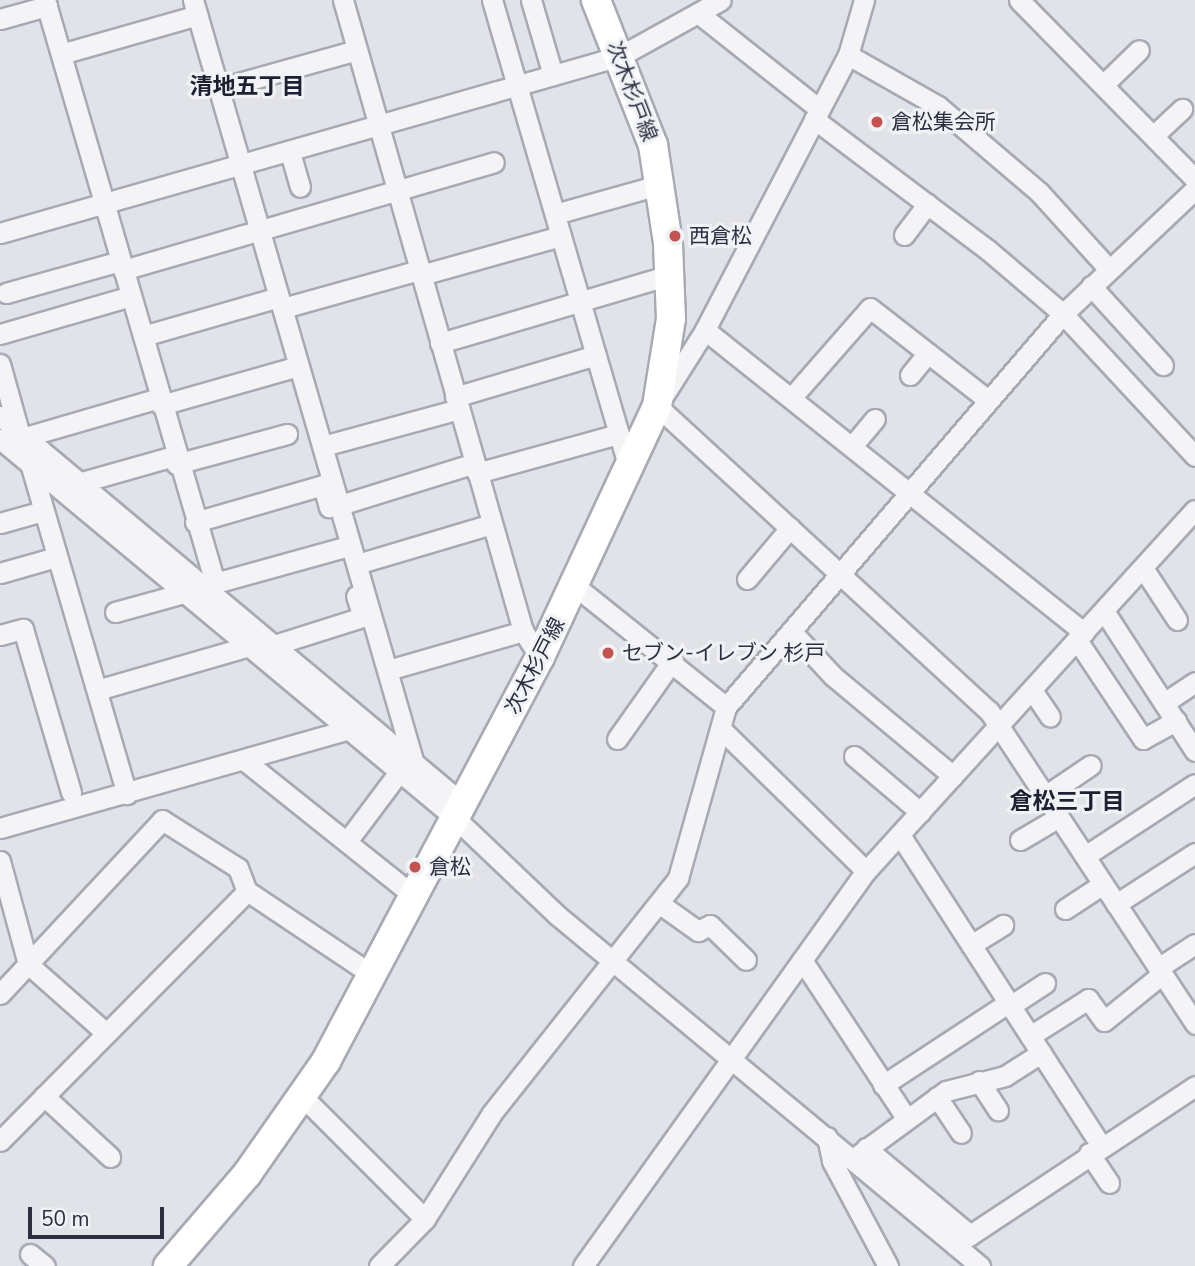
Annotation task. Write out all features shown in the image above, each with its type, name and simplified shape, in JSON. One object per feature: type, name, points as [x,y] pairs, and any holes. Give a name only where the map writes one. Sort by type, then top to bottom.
[{"type":"main road","name":"次木杉戸線","points":[[171,1265],[247,1174],[302,1096],[371,974],[540,657],[630,474],[657,406],[669,348],[670,275],[659,184],[653,145],[596,0]]},
{"type":"street","points":[[343,0],[523,631],[540,657]]},
{"type":"street","points":[[492,0],[630,474]]},
{"type":"street","points":[[531,0],[553,75]]},
{"type":"street","points":[[0,233],[620,56],[721,0]]},
{"type":"street","points":[[864,0],[848,55],[705,330],[657,406],[841,573],[999,725],[1195,1024]]},
{"type":"street","points":[[1019,0],[1195,179]]},
{"type":"street","points":[[0,19],[46,3],[143,336],[211,586]]},
{"type":"street","points":[[61,54],[195,8],[388,670],[406,766],[348,840]]},
{"type":"street","points":[[698,13],[816,114],[1063,314],[1195,456]]},
{"type":"street","points":[[220,88],[357,50]]},
{"type":"street","points":[[1103,85],[1139,50]]},
{"type":"street","points":[[848,55],[938,106],[1039,192],[1108,268]]},
{"type":"street","points":[[1153,136],[1182,109]]},
{"type":"street","points":[[290,152],[300,187]]},
{"type":"street","points":[[6,293],[260,231],[494,162]]},
{"type":"street","points":[[555,214],[659,184]]},
{"type":"street","points":[[379,1266],[425,1219],[492,1113],[678,878],[726,707],[1063,314],[1108,268],[1195,189]]},
{"type":"street","points":[[904,235],[927,204]]},
{"type":"street","points":[[143,336],[420,272],[561,236]]},
{"type":"street","points":[[440,343],[670,275]]},
{"type":"street","points":[[1091,286],[1163,365]]},
{"type":"street","points":[[0,334],[131,296]]},
{"type":"street","points":[[792,397],[870,308],[988,400]]},
{"type":"street","points":[[705,330],[911,491],[1080,636],[1143,738],[1176,721]]},
{"type":"street","points":[[910,375],[928,354]]},
{"type":"street","points":[[323,446],[596,355]]},
{"type":"street","points":[[0,364],[15,436],[82,482],[211,586],[406,766],[458,810],[614,962],[827,1137],[859,1153],[962,1240],[980,1266]]},
{"type":"street","points":[[15,436],[299,366]]},
{"type":"street","points":[[0,416],[30,463],[127,794]]},
{"type":"street","points":[[853,445],[875,419]]},
{"type":"street","points":[[82,482],[287,434]]},
{"type":"street","points":[[340,505],[476,468],[619,434]]},
{"type":"street","points":[[30,463],[347,730],[406,766]]},
{"type":"street","points":[[195,522],[323,485],[363,617],[274,645]]},
{"type":"street","points":[[583,1266],[866,872],[1195,510]]},
{"type":"street","points":[[0,523],[43,511]]},
{"type":"street","points":[[357,564],[492,524]]},
{"type":"street","points":[[747,579],[790,528]]},
{"type":"street","points":[[211,586],[341,548]]},
{"type":"street","points":[[0,573],[56,557]]},
{"type":"street","points":[[1143,568],[1177,620]]},
{"type":"street","points":[[575,586],[673,660],[726,707]]},
{"type":"street","points":[[115,612],[184,593]]},
{"type":"street","points":[[1104,611],[1195,751]]},
{"type":"street","points":[[0,635],[23,629],[71,792]]},
{"type":"street","points":[[388,670],[523,631]]},
{"type":"street","points":[[791,631],[833,676],[953,776]]},
{"type":"street","points":[[97,690],[249,646]]},
{"type":"street","points":[[617,738],[673,660]]},
{"type":"street","points":[[1164,703],[1195,682]]},
{"type":"street","points":[[1032,690],[1050,717]]},
{"type":"street","points":[[721,729],[866,872]]},
{"type":"street","points":[[0,828],[245,761],[347,730]]},
{"type":"street","points":[[854,756],[920,812]]},
{"type":"street","points":[[245,761],[413,894]]},
{"type":"street","points":[[1045,796],[1091,765]]},
{"type":"street","points":[[1085,856],[1195,784]]},
{"type":"street","points":[[1020,840],[1059,817]]},
{"type":"street","points":[[0,994],[162,820],[173,822],[238,869],[247,891],[371,974]]},
{"type":"street","points":[[900,835],[1036,1045],[1095,1149],[1110,1183]]},
{"type":"street","points":[[1116,904],[1195,853]]},
{"type":"street","points":[[0,861],[6,908],[28,964],[106,1033]]},
{"type":"street","points":[[1065,909],[1103,884]]},
{"type":"street","points":[[4,1129],[44,1096],[247,891]]},
{"type":"street","points":[[660,904],[698,931],[710,925],[746,960]]},
{"type":"street","points":[[971,945],[1003,925]]},
{"type":"street","points":[[859,1153],[937,1097],[979,1081],[1005,1076],[1088,999],[1104,1021],[1195,944]]},
{"type":"street","points":[[802,960],[906,1118]]},
{"type":"street","points":[[883,1085],[1045,983]]},
{"type":"street","points":[[979,1081],[998,1110]]},
{"type":"street","points":[[962,1240],[1095,1149],[1195,1086]]},
{"type":"street","points":[[44,1096],[110,1157]]},
{"type":"street","points":[[302,1096],[425,1219]]},
{"type":"street","points":[[937,1097],[961,1133]]},
{"type":"street","points":[[827,1137],[832,1161],[888,1266]]},
{"type":"place","name":"倉松集会所","points":[[877,122]]},
{"type":"place","name":"西倉松","points":[[675,236]]},
{"type":"place","name":"セブン-イレブン 杉戸","points":[[608,653]]},
{"type":"place","name":"倉松","points":[[415,867]]},
{"type":"district","name":"清地五丁目","points":[[247,87]]},
{"type":"district","name":"倉松三丁目","points":[[1067,802]]}]
